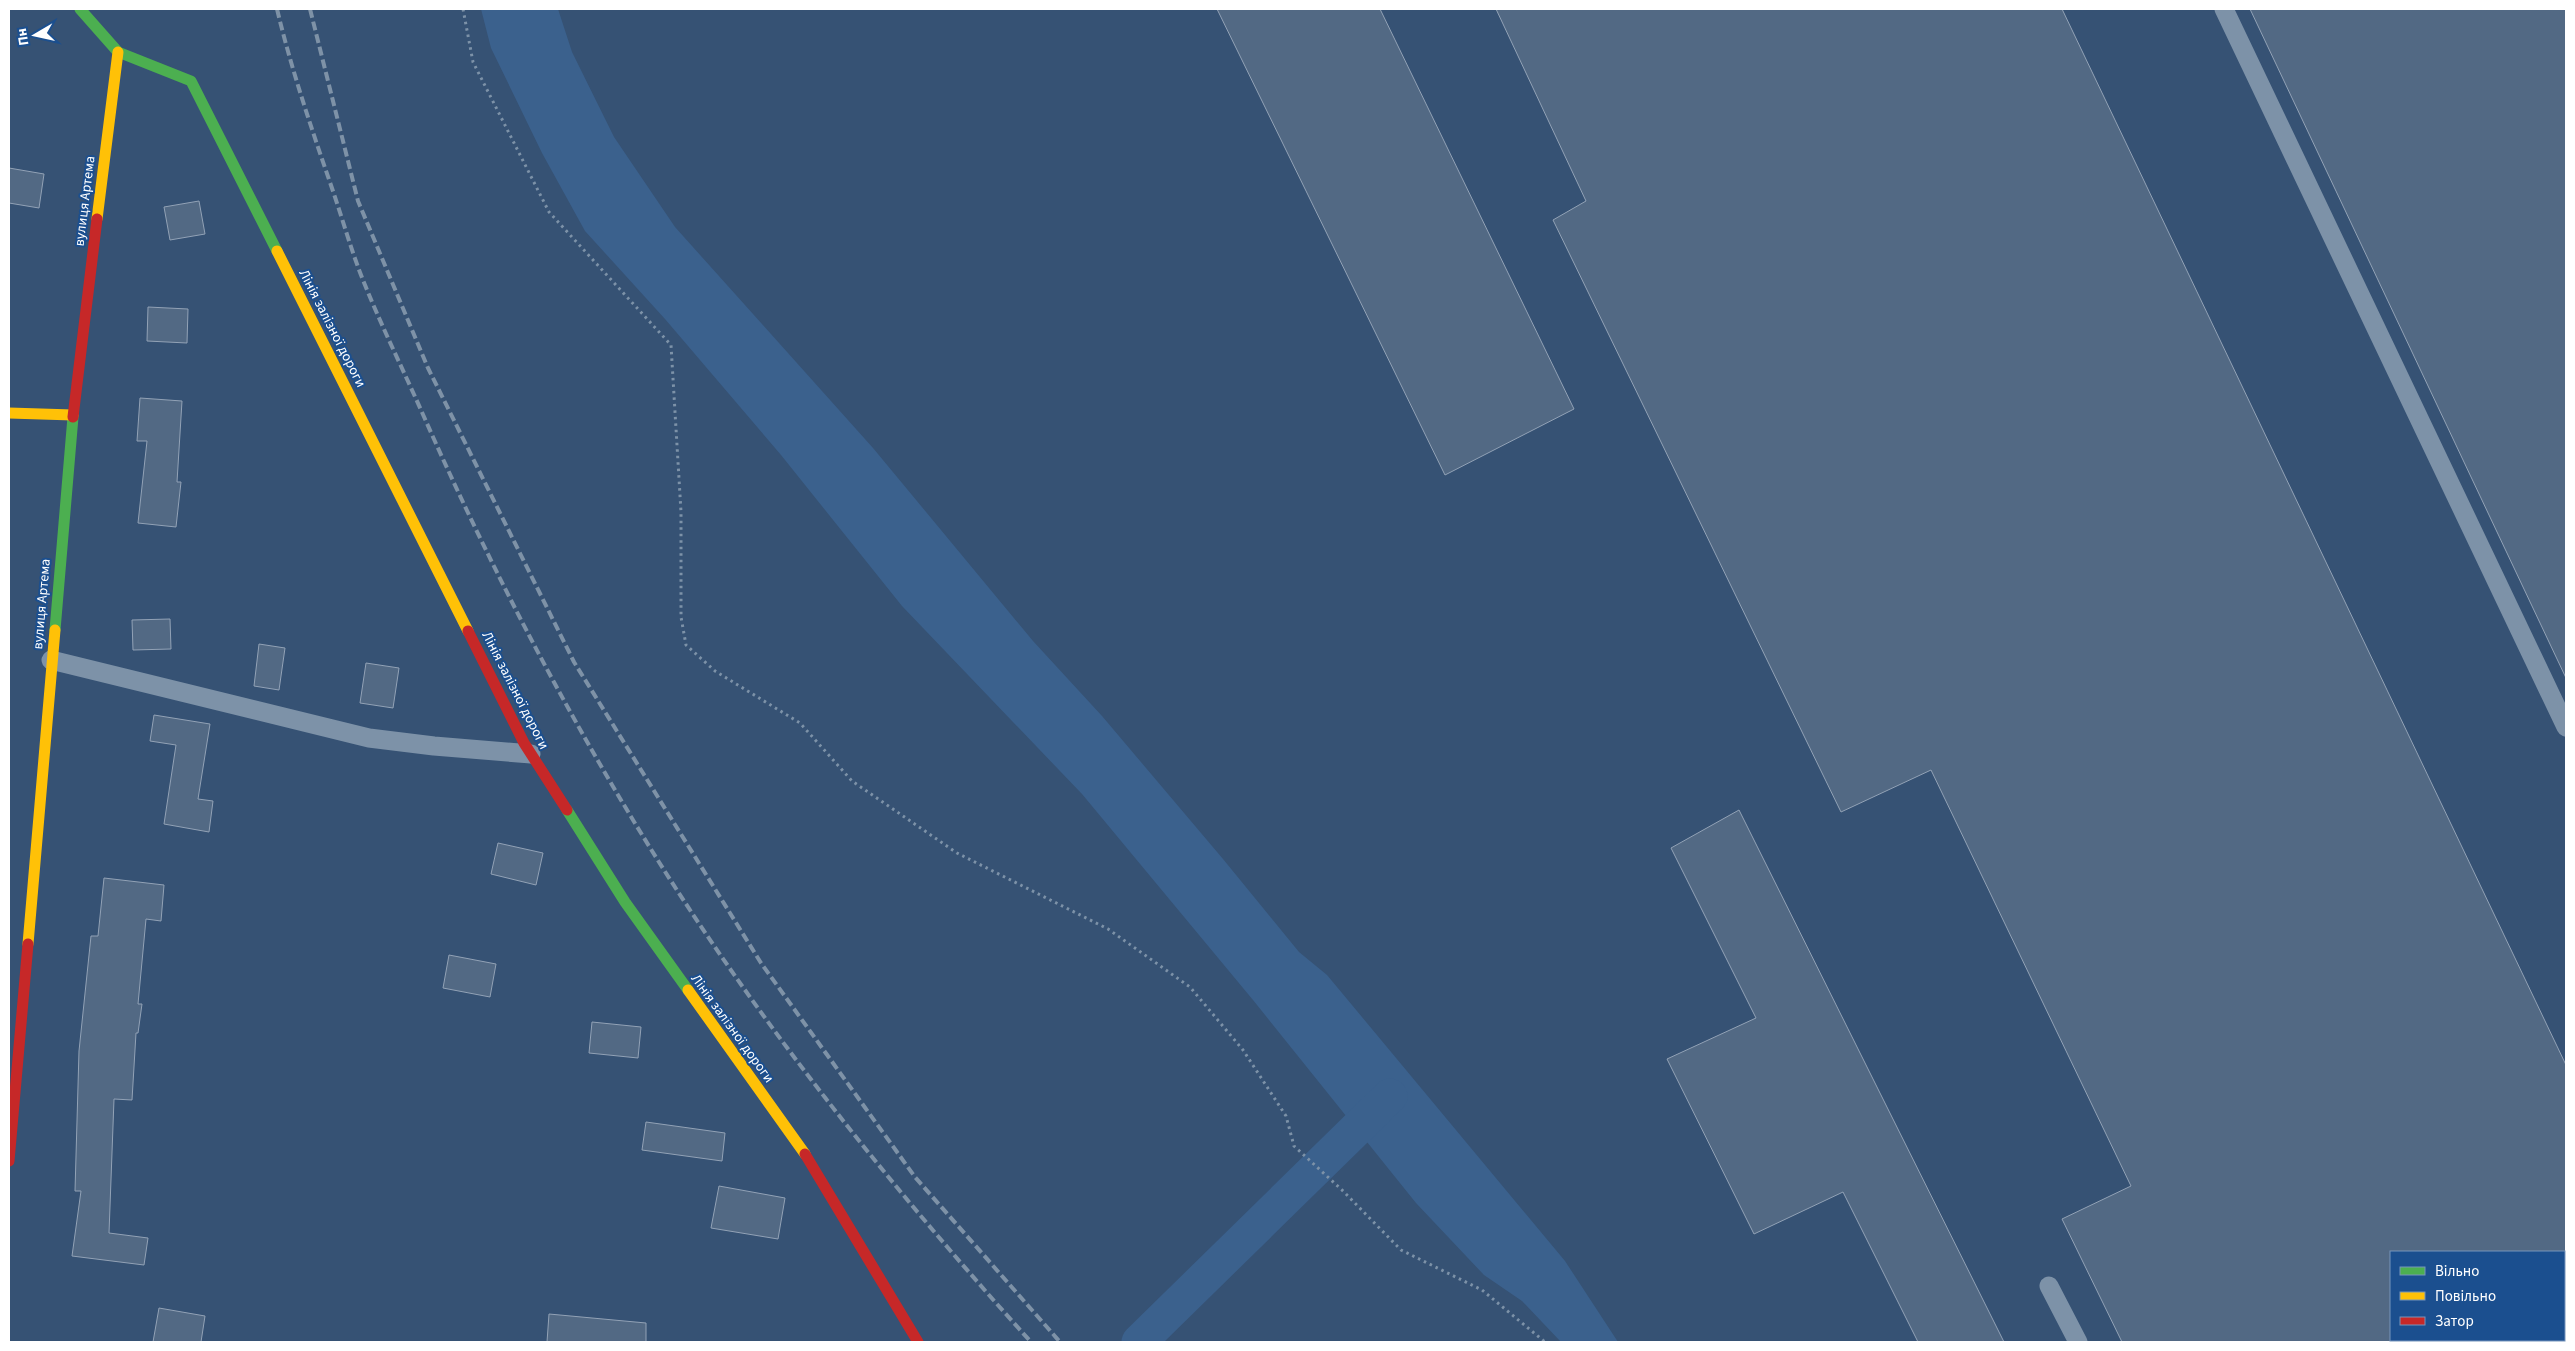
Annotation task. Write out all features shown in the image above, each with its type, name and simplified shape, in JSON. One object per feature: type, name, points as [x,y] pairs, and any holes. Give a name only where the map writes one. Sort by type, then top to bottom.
[{"type":"street","points":[[80,9],[118,52]]},
{"type":"street","name":"вулиця Артема","points":[[9,1161],[73,415],[118,52]]},
{"type":"street","name":"Лінія залізної дороги","points":[[118,52],[191,81],[531,754],[625,902],[804,1151],[918,1342]]},
{"type":"street","points":[[9,413],[73,415]]},
{"type":"lane","points":[[2224,9],[2566,727]]},
{"type":"lane","points":[[51,660],[369,738],[434,746],[531,754]]},
{"type":"lane","points":[[2049,1286],[2078,1342]]},
{"type":"path","points":[[463,9],[473,62],[550,212],[671,345],[681,512],[681,617],[686,645],[715,671],[800,723],[852,781],[957,853],[1108,929],[1190,987],[1243,1050],[1286,1116],[1294,1146],[1342,1190],[1401,1250],[1482,1290],[1545,1342]]},
{"type":"water","points":[[481,9],[558,9],[572,52],[614,137],[675,227],[873,448],[1033,641],[1102,716],[1299,952],[1327,975],[1565,1261],[1618,1342],[1561,1342],[1522,1301],[1484,1275],[1416,1203],[1253,1000],[1082,794],[902,606],[781,455],[665,319],[585,231],[542,153],[491,48]]},
{"type":"building","points":[[1217,9],[1380,9],[1574,409],[1445,475]]},
{"type":"building","points":[[1496,9],[2062,9],[2566,1065],[2566,1252],[2390,1251],[2391,1342],[2122,1342],[2062,1219],[2131,1186],[1931,770],[1841,812],[1553,220],[1586,201]]},
{"type":"building","points":[[2250,9],[2566,9],[2566,678]]},
{"type":"building","points":[[9,168],[44,174],[39,208],[9,203]]},
{"type":"building","points":[[199,201],[205,234],[170,240],[164,207]]},
{"type":"building","points":[[148,307],[188,309],[187,343],[147,341]]},
{"type":"building","points":[[140,398],[182,401],[177,482],[181,482],[176,527],[138,523],[147,441],[137,441]]},
{"type":"building","points":[[170,619],[171,649],[133,650],[132,620]]},
{"type":"building","points":[[259,644],[285,648],[279,690],[254,686]]},
{"type":"building","points":[[366,663],[399,668],[393,708],[360,703]]},
{"type":"building","points":[[154,715],[210,724],[198,799],[213,801],[209,832],[164,824],[176,745],[150,741]]},
{"type":"building","points":[[1739,810],[2004,1342],[1918,1342],[1843,1192],[1754,1234],[1667,1059],[1756,1018],[1671,848]]},
{"type":"building","points":[[498,843],[543,853],[536,885],[491,874]]},
{"type":"building","points":[[104,878],[164,885],[161,921],[146,919],[138,1004],[142,1004],[138,1033],[136,1033],[132,1100],[114,1099],[109,1233],[148,1238],[144,1265],[72,1256],[81,1191],[75,1191],[79,1051],[91,936],[98,936]]},
{"type":"building","points":[[449,955],[496,964],[490,997],[443,988]]},
{"type":"building","points":[[592,1022],[641,1027],[638,1058],[589,1053]]},
{"type":"building","points":[[646,1122],[725,1133],[722,1161],[642,1150]]},
{"type":"building","points":[[719,1186],[785,1198],[778,1239],[711,1228]]},
{"type":"building","points":[[159,1308],[205,1316],[201,1342],[153,1342]]},
{"type":"building","points":[[549,1314],[646,1323],[646,1342],[547,1342]]},
{"type":"waterway","points":[[1139,1342],[1390,1096]]},
{"type":"railway","points":[[277,9],[289,56],[311,125],[354,255],[375,309],[475,528],[565,702],[664,870],[748,994],[838,1114],[885,1172],[1031,1342]]},
{"type":"railway","points":[[310,9],[358,201],[428,368],[574,662],[761,963],[915,1177],[1060,1342]]},
{"type":"traffic: fast","points":[[80,9],[118,52],[191,81],[277,251]]},
{"type":"traffic: fast","points":[[55,630],[73,417]]},
{"type":"traffic: fast","points":[[567,810],[625,902],[688,990]]},
{"type":"traffic: slow","points":[[97,219],[118,52]]},
{"type":"traffic: slow","points":[[277,251],[468,631]]},
{"type":"traffic: slow","points":[[9,413],[73,415]]},
{"type":"traffic: slow","points":[[28,944],[55,630]]},
{"type":"traffic: slow","points":[[688,990],[805,1154]]},
{"type":"traffic: jam","points":[[73,417],[97,219]]},
{"type":"traffic: jam","points":[[468,631],[524,743],[567,810]]},
{"type":"traffic: jam","points":[[9,1161],[28,944]]},
{"type":"traffic: jam","points":[[805,1154],[918,1342]]}]
